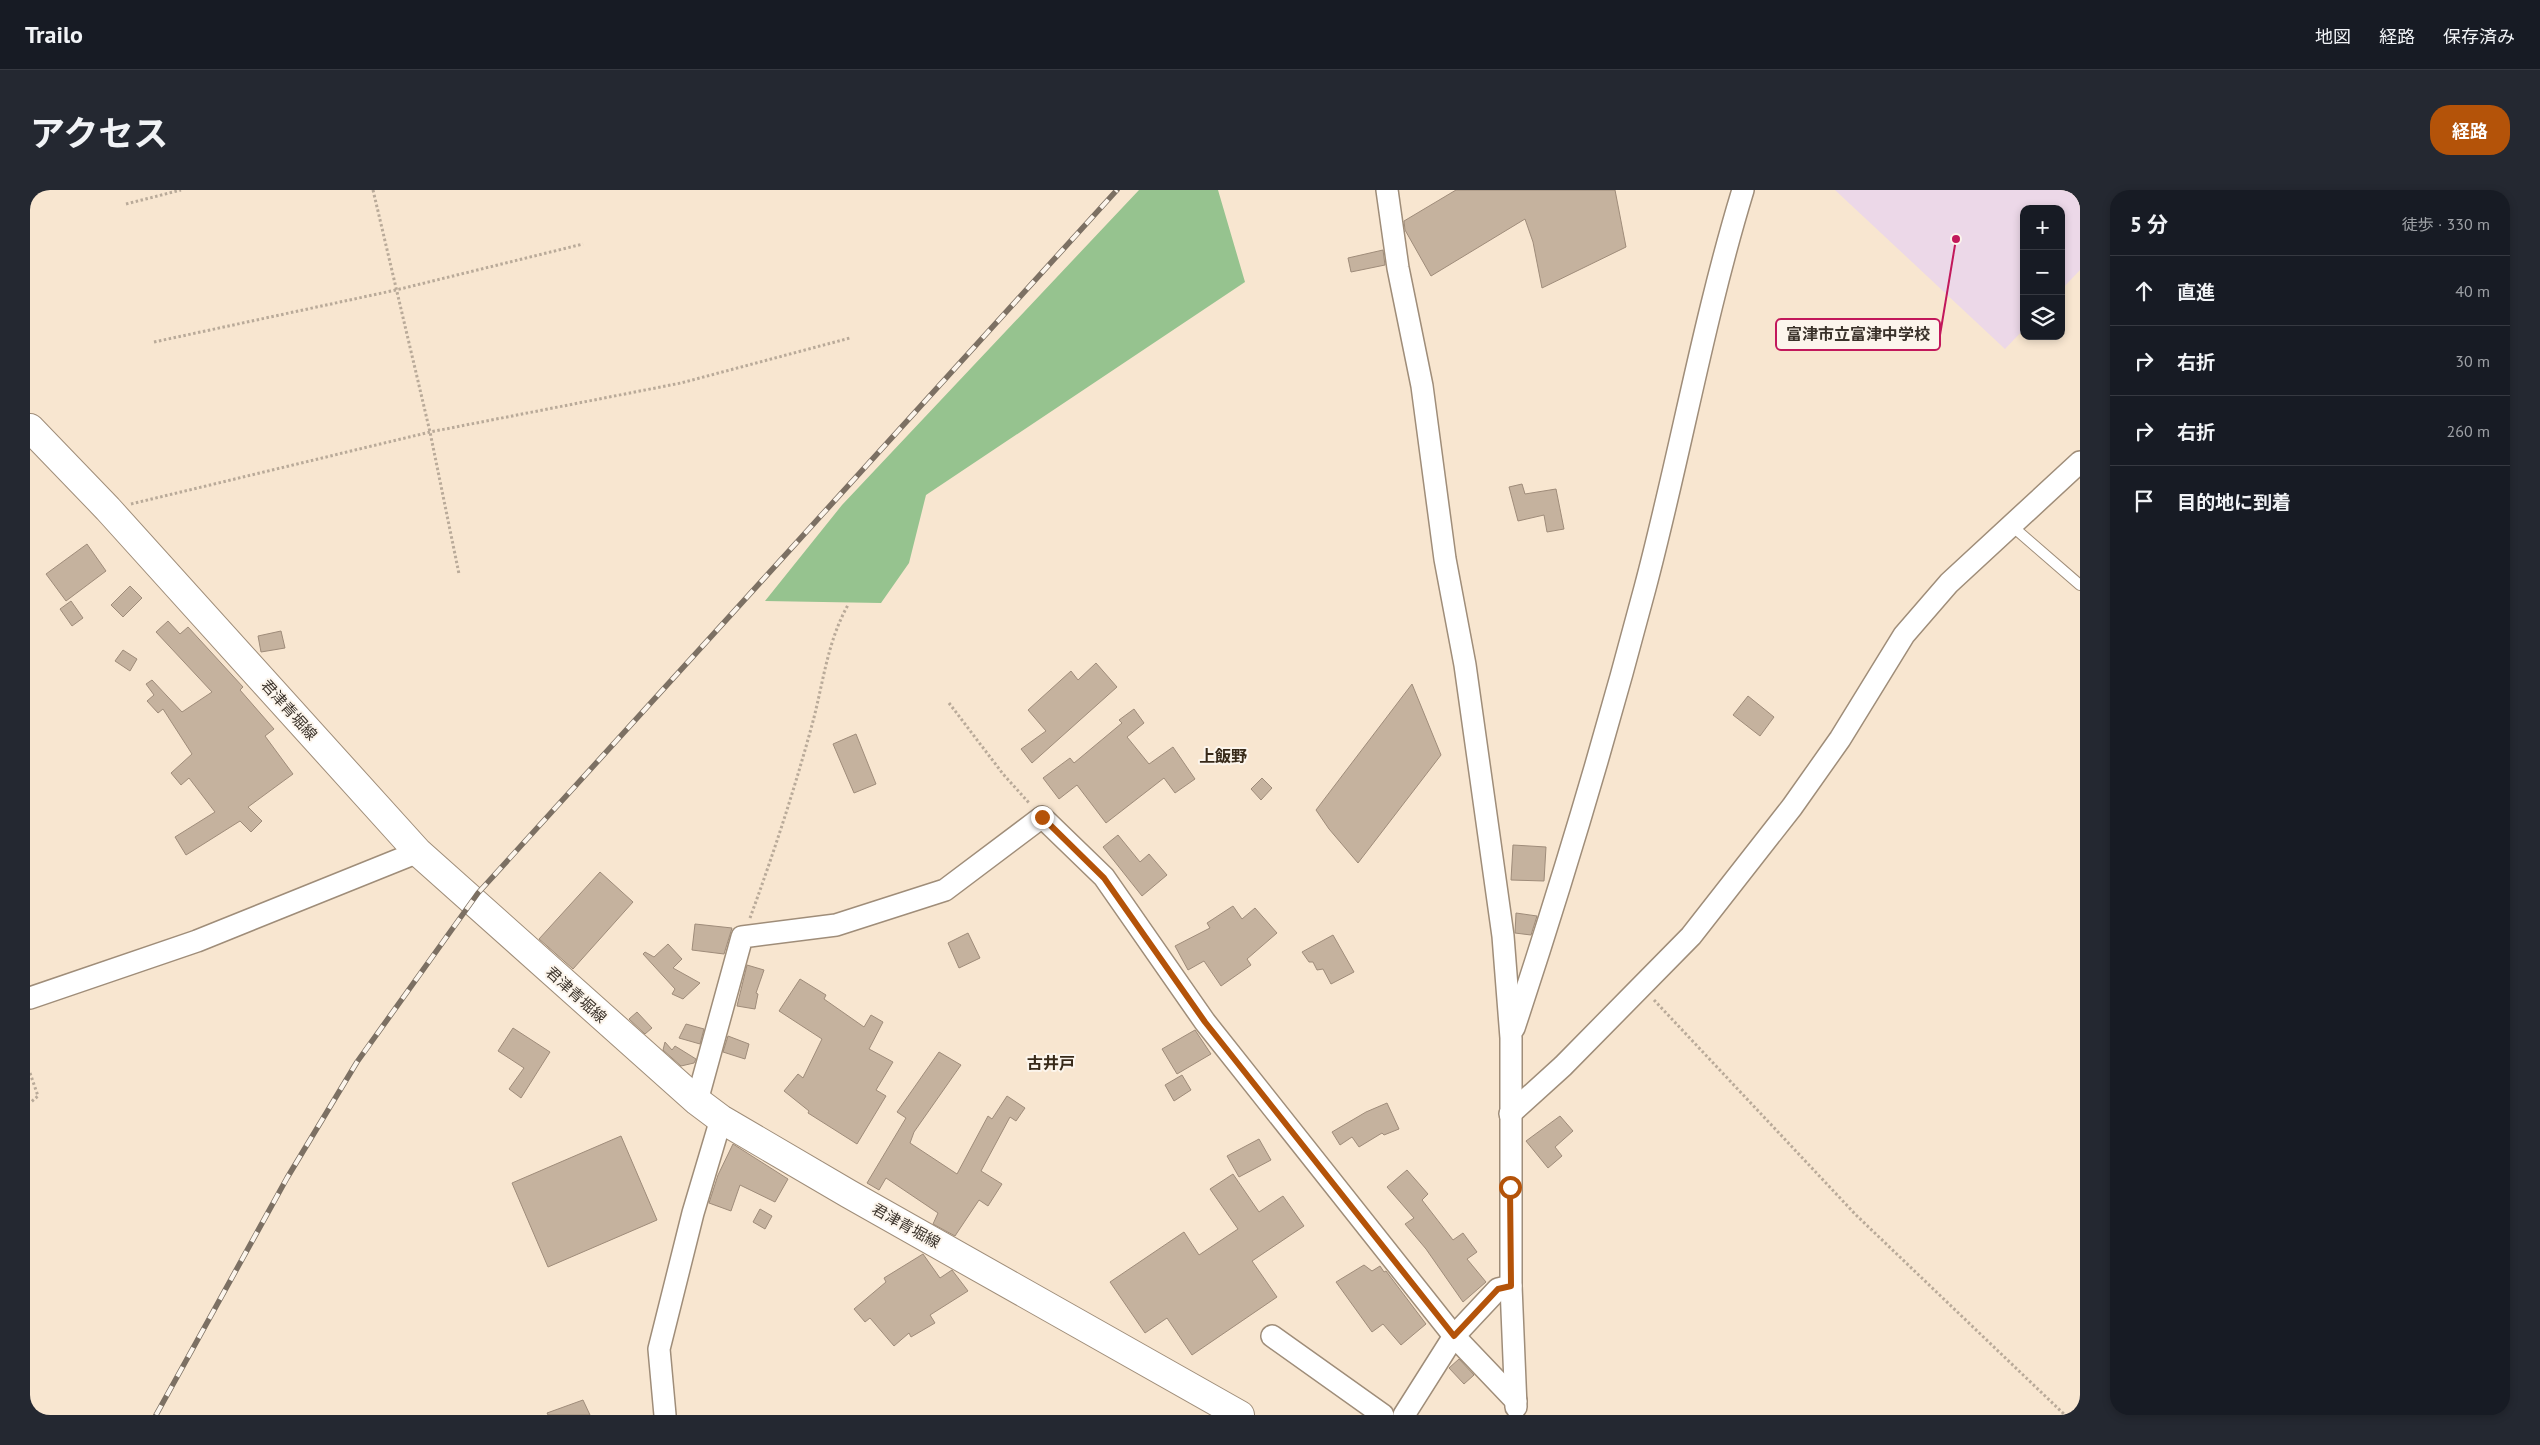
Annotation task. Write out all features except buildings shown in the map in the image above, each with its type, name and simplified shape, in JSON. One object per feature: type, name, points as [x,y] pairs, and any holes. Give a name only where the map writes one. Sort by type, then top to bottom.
[{"type":"main road","name":"君津青堀線","points":[[30,428],[108,509],[418,852],[697,1101],[721,1119],[849,1194],[1240,1415]]},
{"type":"street","points":[[1387,190],[1398,268],[1422,386],[1445,559],[1465,665],[1493,847],[1504,936],[1511,1038],[1511,1286],[1516,1408]]},
{"type":"street","points":[[1511,1038],[1546,932],[1646,587],[1691,385],[1703,346],[1707,320],[1743,190]]},
{"type":"street","points":[[1510,1114],[1563,1066],[1691,936],[1792,807],[1840,739],[1904,635],[1949,583],[2080,462]]},
{"type":"street","points":[[697,1101],[742,938],[836,925],[945,890],[1042,817],[1104,878],[1205,1022],[1454,1336],[1516,1408]]},
{"type":"street","points":[[30,998],[197,942],[418,852]]},
{"type":"street","points":[[664,1415],[659,1349],[693,1213],[721,1119]]},
{"type":"street","points":[[1404,1415],[1454,1336],[1498,1289],[1511,1286]]},
{"type":"street","points":[[1272,1336],[1383,1415]]},
{"type":"lane","points":[[2012,526],[2080,585]]},
{"type":"path","points":[[126,204],[181,190]]},
{"type":"path","points":[[373,190],[430,432],[459,574]]},
{"type":"path","points":[[154,342],[396,290],[583,244]]},
{"type":"path","points":[[108,509],[430,432],[681,383],[850,338]]},
{"type":"path","points":[[742,938],[776,843],[812,726],[837,625],[848,605]]},
{"type":"path","points":[[949,703],[1003,774],[1042,817]]},
{"type":"path","points":[[1642,986],[1856,1215],[2065,1415]]},
{"type":"path","points":[[30,1073],[38,1096],[30,1103]]},
{"type":"shaded area","points":[[1835,190],[2080,190],[2080,270],[2065,286],[2065,205],[2020,205],[2020,333],[2005,349]]},
{"type":"green space","points":[[1139,190],[1218,190],[1245,282],[926,495],[909,563],[881,603],[765,601],[842,505]]},
{"type":"railway","points":[[156,1415],[287,1178],[357,1062],[478,893],[1117,190]]},
{"type":"place","name":"富津市立富津中学校","points":[[1956,239]]},
{"type":"district","name":"上飯野","points":[[1223,756]]},
{"type":"district","name":"古井戸","points":[[1051,1063]]},
{"type":"route","points":[[1042,817],[1104,878],[1205,1022],[1454,1336],[1498,1289],[1511,1286],[1510,1187]]}]
